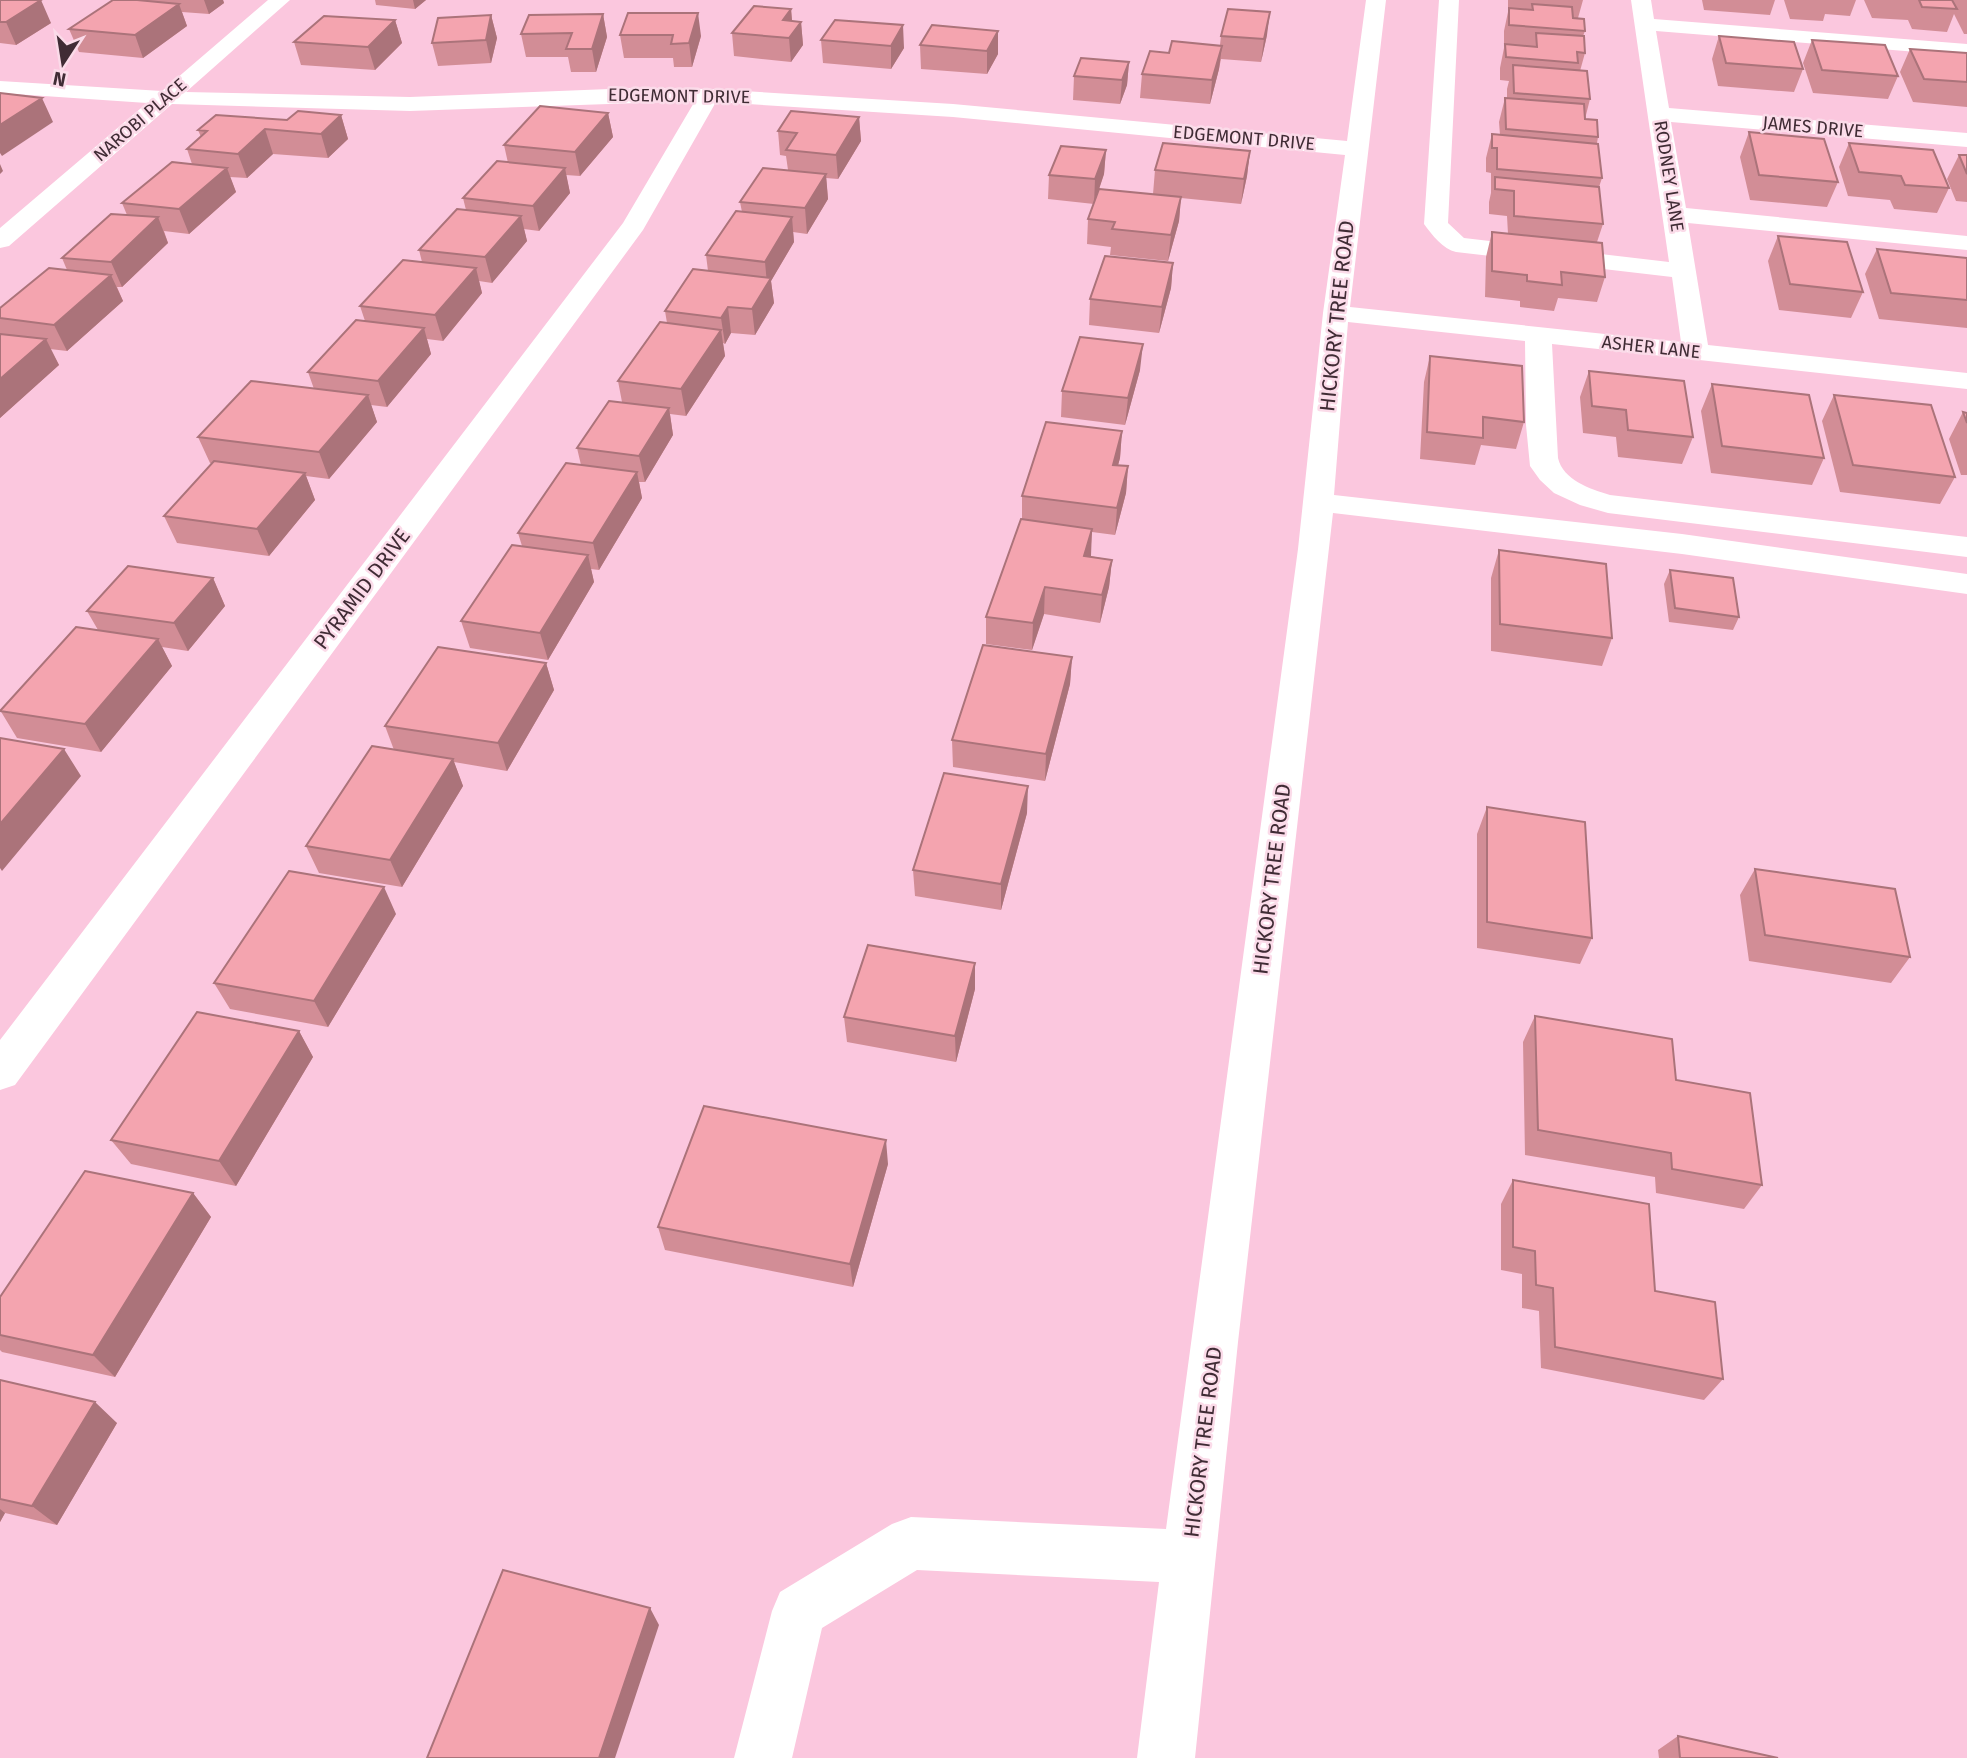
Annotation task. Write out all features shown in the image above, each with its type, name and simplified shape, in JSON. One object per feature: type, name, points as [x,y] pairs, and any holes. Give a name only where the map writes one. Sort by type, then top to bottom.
[{"type":"street","name":"NAROBI PLACE","points":[[0,241],[280,0]]},
{"type":"street","name":"HICKORY TREE ROAD","points":[[1166,1758],[1318,502],[1336,313],[1376,0]]},
{"type":"street","points":[[1449,0],[1436,224],[1456,245],[1684,271]]},
{"type":"street","name":"RODNEY LANE","points":[[1641,0],[1696,352]]},
{"type":"street","points":[[1644,24],[1967,50]]},
{"type":"street","name":"EDGEMONT DRIVE","points":[[0,87],[276,102],[414,104],[621,93],[709,95],[937,109],[1357,149]]},
{"type":"street","name":"PYRAMID DRIVE","points":[[0,1072],[634,225],[709,95]]},
{"type":"street","name":"JAMES DRIVE","points":[[1659,114],[1967,140]]},
{"type":"street","points":[[1675,214],[1967,243]]},
{"type":"street","name":"ASHER LANE","points":[[1336,313],[1967,381]]},
{"type":"street","points":[[1538,335],[1544,464],[1560,483],[1583,497],[1608,504],[1967,547]]},
{"type":"street","points":[[1318,502],[1682,544],[1967,584]]},
{"type":"street","points":[[762,1758],[799,1611],[911,1544],[1189,1557]]},
{"type":"building","points":[[0,0],[41,0],[6,22],[0,22]]},
{"type":"building","points":[[113,0],[179,4],[135,35],[69,29]]},
{"type":"building","points":[[1919,0],[1952,0],[1957,9],[1922,7]]},
{"type":"building","points":[[1532,4],[1572,7],[1573,18],[1584,19],[1585,31],[1509,25],[1509,8],[1533,10]]},
{"type":"building","points":[[754,6],[791,9],[783,20],[801,22],[789,38],[732,33]]},
{"type":"building","points":[[1228,9],[1270,12],[1264,39],[1221,36]]},
{"type":"building","points":[[628,13],[698,13],[689,43],[671,44],[673,35],[620,35]]},
{"type":"building","points":[[603,14],[592,49],[566,49],[572,33],[521,34],[529,15]]},
{"type":"building","points":[[491,15],[486,40],[432,43],[438,18]]},
{"type":"building","points":[[324,16],[395,20],[368,47],[294,42]]},
{"type":"building","points":[[835,20],[903,25],[891,46],[821,40]]},
{"type":"building","points":[[932,25],[998,31],[987,51],[920,45]]},
{"type":"building","points":[[1536,33],[1584,36],[1585,53],[1577,52],[1578,63],[1506,57],[1505,44],[1537,47]]},
{"type":"building","points":[[1719,36],[1794,42],[1803,69],[1726,63]]},
{"type":"building","points":[[1812,40],[1885,45],[1898,76],[1822,70]]},
{"type":"building","points":[[1172,41],[1222,46],[1212,80],[1142,74],[1150,51],[1169,53]]},
{"type":"building","points":[[1910,49],[1967,53],[1967,82],[1924,79]]},
{"type":"building","points":[[1081,58],[1129,62],[1122,80],[1074,76]]},
{"type":"building","points":[[1513,65],[1587,71],[1590,99],[1514,93]]},
{"type":"building","points":[[0,93],[42,98],[0,125]]},
{"type":"building","points":[[1505,98],[1584,104],[1585,119],[1597,120],[1598,137],[1506,129]]},
{"type":"building","points":[[540,106],[608,113],[575,152],[504,145]]},
{"type":"building","points":[[298,111],[341,115],[321,134],[265,129],[238,154],[187,149],[207,131],[198,130],[216,115],[287,120]]},
{"type":"building","points":[[791,111],[859,117],[836,155],[786,150],[797,133],[778,131]]},
{"type":"building","points":[[1749,132],[1824,139],[1838,182],[1759,175]]},
{"type":"building","points":[[1492,134],[1598,144],[1602,178],[1497,169],[1497,148],[1492,148]]},
{"type":"building","points":[[1163,143],[1250,151],[1244,179],[1155,170]]},
{"type":"building","points":[[1849,143],[1933,150],[1949,188],[1905,185],[1901,176],[1859,172]]},
{"type":"building","points":[[1061,146],[1106,150],[1095,179],[1049,175]]},
{"type":"building","points":[[1959,155],[1967,155],[1967,174]]},
{"type":"building","points":[[497,161],[565,168],[533,206],[463,198]]},
{"type":"building","points":[[172,162],[227,168],[179,209],[122,203]]},
{"type":"building","points":[[763,168],[826,174],[805,208],[740,202]]},
{"type":"building","points":[[1495,177],[1599,187],[1603,224],[1514,216],[1514,191],[1495,189]]},
{"type":"building","points":[[1099,189],[1181,197],[1171,235],[1112,229],[1115,222],[1088,219]]},
{"type":"building","points":[[457,209],[521,216],[485,257],[419,250]]},
{"type":"building","points":[[736,211],[792,217],[765,262],[706,255]]},
{"type":"building","points":[[111,214],[158,217],[111,262],[62,258]]},
{"type":"building","points":[[1492,232],[1602,243],[1605,277],[1561,272],[1562,285],[1527,281],[1527,275],[1492,271]]},
{"type":"building","points":[[1778,236],[1847,242],[1863,292],[1790,284]]},
{"type":"building","points":[[1877,249],[1967,258],[1967,300],[1891,293]]},
{"type":"building","points":[[1105,256],[1173,263],[1162,307],[1090,299]]},
{"type":"building","points":[[403,260],[476,268],[435,315],[360,306]]},
{"type":"building","points":[[49,268],[111,275],[54,325],[0,318],[0,308]]},
{"type":"building","points":[[693,269],[771,278],[752,309],[728,307],[721,318],[665,311]]},
{"type":"building","points":[[356,320],[424,328],[378,381],[308,372]]},
{"type":"building","points":[[660,322],[721,330],[681,389],[618,381]]},
{"type":"building","points":[[0,334],[46,339],[0,379]]},
{"type":"building","points":[[1080,337],[1143,344],[1128,398],[1062,391]]},
{"type":"building","points":[[1430,356],[1522,366],[1524,422],[1483,417],[1483,438],[1427,432]]},
{"type":"building","points":[[1589,371],[1684,381],[1693,437],[1628,430],[1626,410],[1592,406]]},
{"type":"building","points":[[251,381],[368,395],[319,452],[198,437]]},
{"type":"building","points":[[1712,384],[1809,395],[1824,458],[1722,446]]},
{"type":"building","points":[[1834,395],[1931,405],[1955,477],[1853,465]]},
{"type":"building","points":[[609,401],[669,408],[639,456],[577,448]]},
{"type":"building","points":[[1046,422],[1122,431],[1113,465],[1128,466],[1117,508],[1022,496]]},
{"type":"building","points":[[214,461],[305,473],[257,529],[164,516]]},
{"type":"building","points":[[566,463],[637,472],[593,543],[518,533]]},
{"type":"building","points":[[1021,519],[1092,529],[1084,556],[1112,560],[1102,595],[1045,587],[1033,623],[986,617]]},
{"type":"building","points":[[512,545],[588,555],[540,633],[461,621]]},
{"type":"building","points":[[1499,550],[1606,564],[1612,638],[1500,624]]},
{"type":"building","points":[[128,566],[213,578],[174,623],[87,611]]},
{"type":"building","points":[[1670,570],[1733,578],[1739,617],[1675,608]]},
{"type":"building","points":[[76,627],[158,639],[85,724],[0,711]]},
{"type":"building","points":[[983,645],[1072,657],[1046,754],[952,740]]},
{"type":"building","points":[[438,647],[546,663],[498,743],[385,726]]},
{"type":"building","points":[[0,738],[64,749],[0,824]]},
{"type":"building","points":[[372,746],[453,759],[390,860],[306,846]]},
{"type":"building","points":[[944,773],[1028,786],[1001,884],[913,870]]},
{"type":"building","points":[[1487,807],[1585,822],[1592,938],[1487,922]]},
{"type":"building","points":[[1755,869],[1895,889],[1910,957],[1765,935]]},
{"type":"building","points":[[289,871],[384,887],[314,1001],[214,983]]},
{"type":"building","points":[[868,945],[975,963],[955,1036],[844,1017]]},
{"type":"building","points":[[197,1012],[299,1031],[219,1161],[111,1140]]},
{"type":"building","points":[[1535,1016],[1672,1039],[1676,1080],[1750,1093],[1762,1185],[1672,1169],[1671,1153],[1538,1130]]},
{"type":"building","points":[[704,1106],[886,1140],[850,1264],[658,1227]]},
{"type":"building","points":[[85,1171],[193,1193],[93,1355],[0,1335],[0,1297]]},
{"type":"building","points":[[1513,1180],[1649,1204],[1655,1291],[1715,1302],[1723,1379],[1555,1347],[1553,1288],[1536,1285],[1535,1251],[1513,1247]]},
{"type":"building","points":[[0,1380],[95,1402],[32,1506],[0,1499]]},
{"type":"building","points":[[503,1570],[650,1608],[599,1758],[427,1758]]},
{"type":"building","points":[[1678,1736],[1778,1758],[1680,1758]]}]
